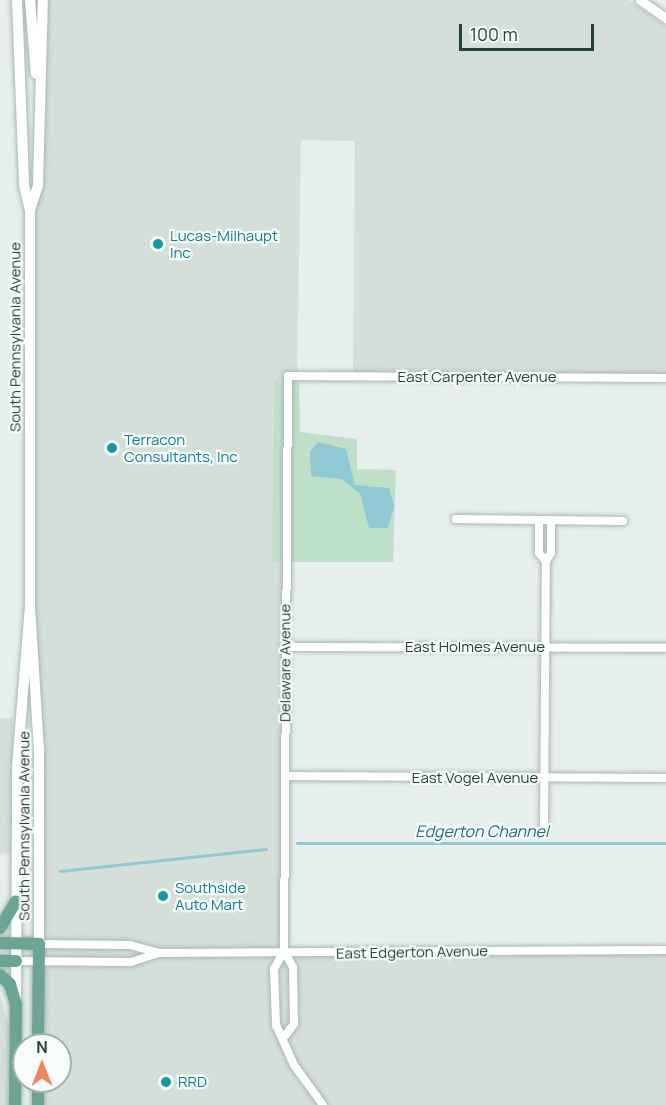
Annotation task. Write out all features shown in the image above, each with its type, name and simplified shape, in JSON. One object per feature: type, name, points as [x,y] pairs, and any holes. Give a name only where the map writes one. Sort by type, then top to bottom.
[{"type":"main road","name":"South Pennsylvania Avenue","points":[[17,0],[24,185],[30,210],[30,607],[39,768],[38,1033]]},
{"type":"main road","points":[[30,0],[40,115]]},
{"type":"main road","name":"South Pennsylvania Avenue","points":[[30,210],[38,185],[43,0]]},
{"type":"main road","name":"South Pennsylvania Avenue","points":[[15,1105],[17,767],[30,607]]},
{"type":"main road","points":[[17,767],[39,768]]},
{"type":"main road","points":[[0,928],[16,901]]},
{"type":"main road","points":[[0,943],[39,944]]},
{"type":"main road","points":[[0,961],[16,961]]},
{"type":"main road","points":[[0,975],[10,984],[16,1005]]},
{"type":"street","points":[[640,0],[666,18]]},
{"type":"street","name":"East Carpenter Avenue","points":[[288,376],[666,378]]},
{"type":"street","name":"Delaware Avenue","points":[[284,951],[288,376]]},
{"type":"street","points":[[456,519],[623,521]]},
{"type":"street","points":[[539,520],[539,553],[546,561]]},
{"type":"street","points":[[544,827],[546,561],[551,553],[551,520]]},
{"type":"street","name":"East Holmes Avenue","points":[[285,647],[666,648]]},
{"type":"street","name":"East Vogel Avenue","points":[[285,776],[666,778]]},
{"type":"street","name":"East Edgerton Avenue","points":[[39,944],[130,945],[159,953],[666,950]]},
{"type":"street","points":[[284,951],[274,969],[276,1025],[285,1036],[294,1065],[323,1105]]},
{"type":"street","points":[[284,951],[293,967],[294,1024],[285,1036]]},
{"type":"street","name":"East Edgerton Avenue","points":[[16,961],[131,962],[159,953]]},
{"type":"shaded area","points":[[48,0],[629,0],[666,26],[666,378],[353,376],[355,141],[301,140],[297,383],[285,562],[284,951],[666,950],[666,1105],[38,1105],[38,1093],[72,1093],[72,1033],[38,1033],[30,210],[40,135],[45,134]]},
{"type":"shaded area","points":[[0,718],[13,718],[11,854],[0,853]]},
{"type":"shaded area","points":[[0,996],[9,1026],[9,1105],[0,1105]]},
{"type":"green space","points":[[274,379],[284,386],[299,382],[300,432],[357,439],[357,469],[396,470],[393,562],[272,562]]},
{"type":"water","points":[[318,442],[346,449],[355,485],[389,488],[394,506],[388,528],[369,528],[360,494],[342,479],[311,476],[310,452]]},
{"type":"waterway","name":"Edgerton Channel","points":[[297,843],[666,843]]},
{"type":"waterway","name":"Edgerton Channel","points":[[60,871],[266,849]]},
{"type":"place","name":"Lucas-Milhaupt Inc","points":[[158,244]]},
{"type":"place","name":"Terracon Consultants, Inc","points":[[112,448]]},
{"type":"place","name":"Southside Auto Mart","points":[[163,896]]},
{"type":"place","name":"RRD","points":[[166,1082]]}]
